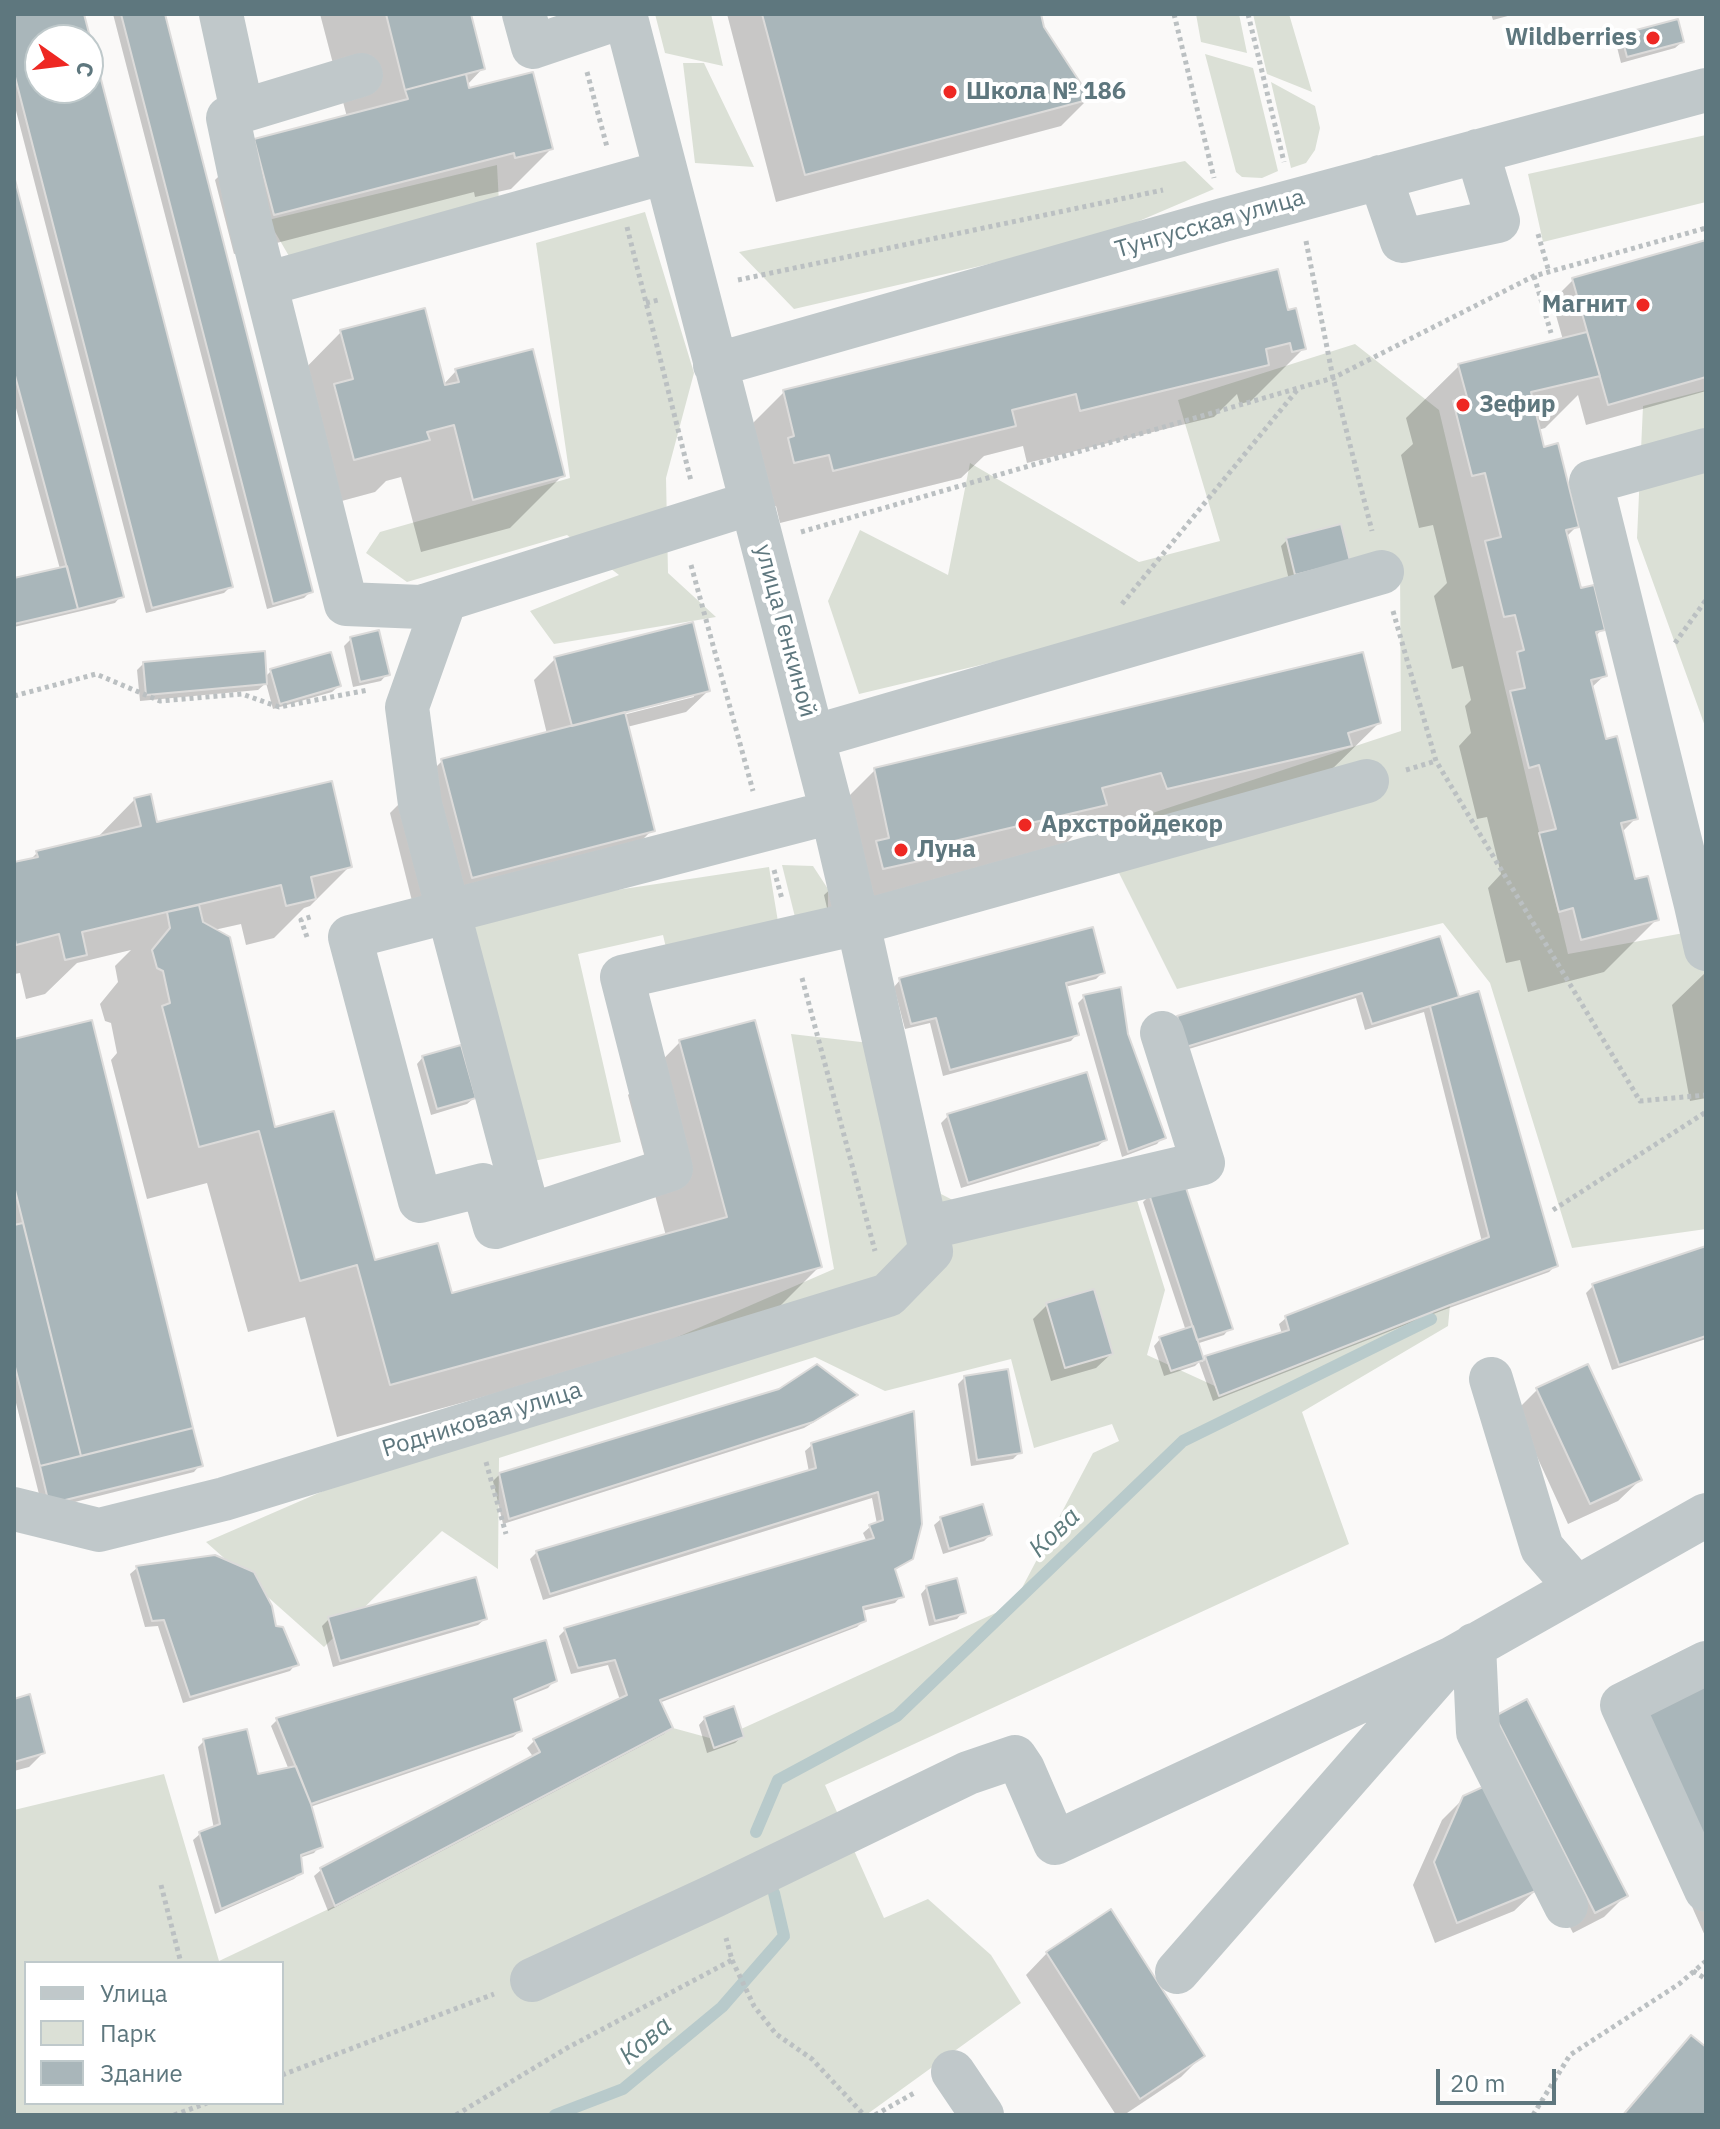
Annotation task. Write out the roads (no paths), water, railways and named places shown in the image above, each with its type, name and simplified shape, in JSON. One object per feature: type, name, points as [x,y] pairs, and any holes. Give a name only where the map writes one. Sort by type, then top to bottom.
[{"type":"street","points":[[221,14],[242,111]]},
{"type":"street","points":[[524,14],[533,47],[625,15]]},
{"type":"street","name":"улица Генкиной","points":[[625,15],[832,812],[928,1239]]},
{"type":"street","points":[[361,75],[228,118],[250,223],[346,604],[421,607],[700,519],[756,523]]},
{"type":"street","name":"Тунгусская улица","points":[[715,365],[1380,177],[1706,90]]},
{"type":"street","points":[[1380,177],[1402,241],[1498,221],[1477,151]]},
{"type":"street","points":[[266,284],[665,172]]},
{"type":"street","points":[[1706,450],[1591,482],[1701,903],[1706,949]]},
{"type":"street","points":[[813,737],[1382,572]]},
{"type":"street","points":[[445,600],[407,707],[420,804],[529,1216]]},
{"type":"street","points":[[832,812],[350,937],[420,1201],[483,1185],[495,1227],[671,1169],[622,977],[858,923],[1367,781]]},
{"type":"street","points":[[928,1239],[1203,1163],[1162,1033]]},
{"type":"street","name":"Родниковая улица","points":[[14,1509],[99,1530],[224,1499],[888,1295],[928,1239]]},
{"type":"street","points":[[1491,1379],[1542,1548],[1576,1587]]},
{"type":"street","points":[[532,1980],[968,1773],[1015,1757],[1055,1843],[1463,1652],[1706,1515]]},
{"type":"street","points":[[1463,1652],[1478,1732],[1566,1906]]},
{"type":"street","points":[[1177,1972],[1463,1652]]},
{"type":"street","points":[[1706,1663],[1622,1705],[1706,1890]]},
{"type":"street","points":[[953,2072],[982,2115]]},
{"type":"waterway","name":"Кова","points":[[756,1832],[778,1780],[897,1716],[1183,1441],[1431,1319]]},
{"type":"waterway","name":"Кова","points":[[555,2115],[623,2089],[722,2007],[784,1936],[774,1893]]},
{"type":"place","name":"Wildberries","points":[[1653,38]]},
{"type":"place","name":"Школа № 186","points":[[950,92]]},
{"type":"place","name":"Магнит","points":[[1643,305]]},
{"type":"place","name":"Зефир","points":[[1463,405]]},
{"type":"place","name":"Архстройдекор","points":[[1025,825]]},
{"type":"place","name":"Луна","points":[[901,850]]}]
